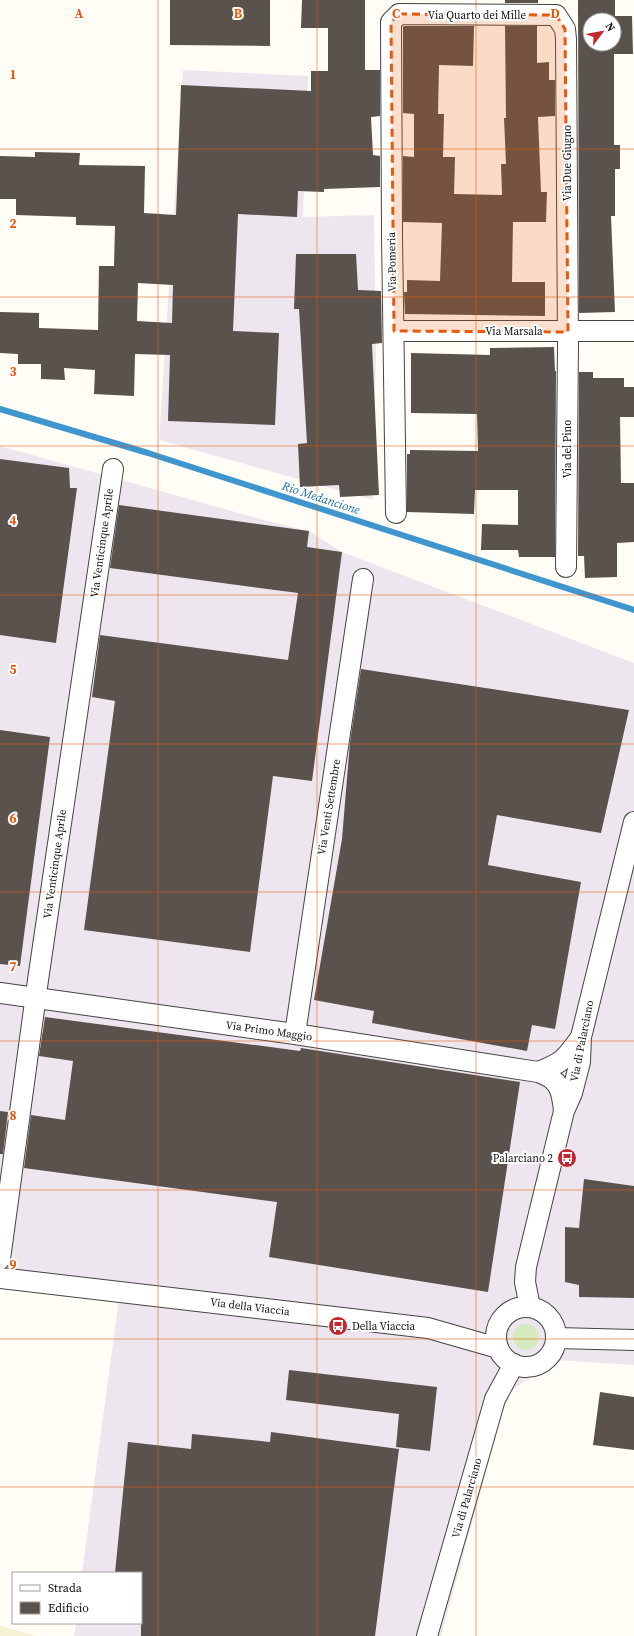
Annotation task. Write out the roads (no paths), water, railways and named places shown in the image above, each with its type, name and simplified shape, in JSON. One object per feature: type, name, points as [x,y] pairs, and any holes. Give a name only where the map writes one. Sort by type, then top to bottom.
[{"type":"street","name":"Via Quarto dei Mille","points":[[399,14],[559,8]]},
{"type":"street","name":"Via Due Giugno","points":[[559,8],[565,29],[566,39],[568,332]]},
{"type":"street","name":"Via Pomeria","points":[[396,513],[390,27],[391,22],[399,14]]},
{"type":"street","name":"Via Marsala","points":[[394,331],[634,331]]},
{"type":"street","name":"Via del Pino","points":[[566,567],[568,332]]},
{"type":"street","name":"Via Venticinque Aprile","points":[[0,1259],[36,998],[113,469]]},
{"type":"street","name":"Via Venti Settembre","points":[[295,1034],[363,579]]},
{"type":"street","name":"Via di Palarciano","points":[[530,1307],[525,1282],[526,1267],[564,1111],[572,1093],[580,1062],[581,1037],[634,822]]},
{"type":"street","name":"Via Primo Maggio","points":[[0,993],[295,1034],[538,1072],[548,1075],[557,1082],[562,1092],[564,1111]]},
{"type":"street","points":[[538,1072],[562,1061],[569,1055],[581,1037]]},
{"type":"street","name":"Via della Viaccia","points":[[0,1278],[428,1328],[498,1348]]},
{"type":"street","points":[[530,1307],[538,1309],[546,1314],[552,1321],[556,1338],[550,1356],[543,1362],[534,1366],[524,1367],[514,1364],[508,1360],[498,1348],[496,1338],[498,1328],[503,1318],[510,1312],[520,1308],[530,1307]]},
{"type":"street","points":[[556,1338],[634,1340]]},
{"type":"street","name":"Via di Palarciano","points":[[427,1636],[495,1399],[514,1364]]},
{"type":"waterway","name":"Rio Medancione","points":[[0,409],[148,453],[634,610]]},
{"type":"place","name":"Palarciano 2","points":[[567,1158]]},
{"type":"place","name":"Della Viaccia","points":[[338,1326]]}]
